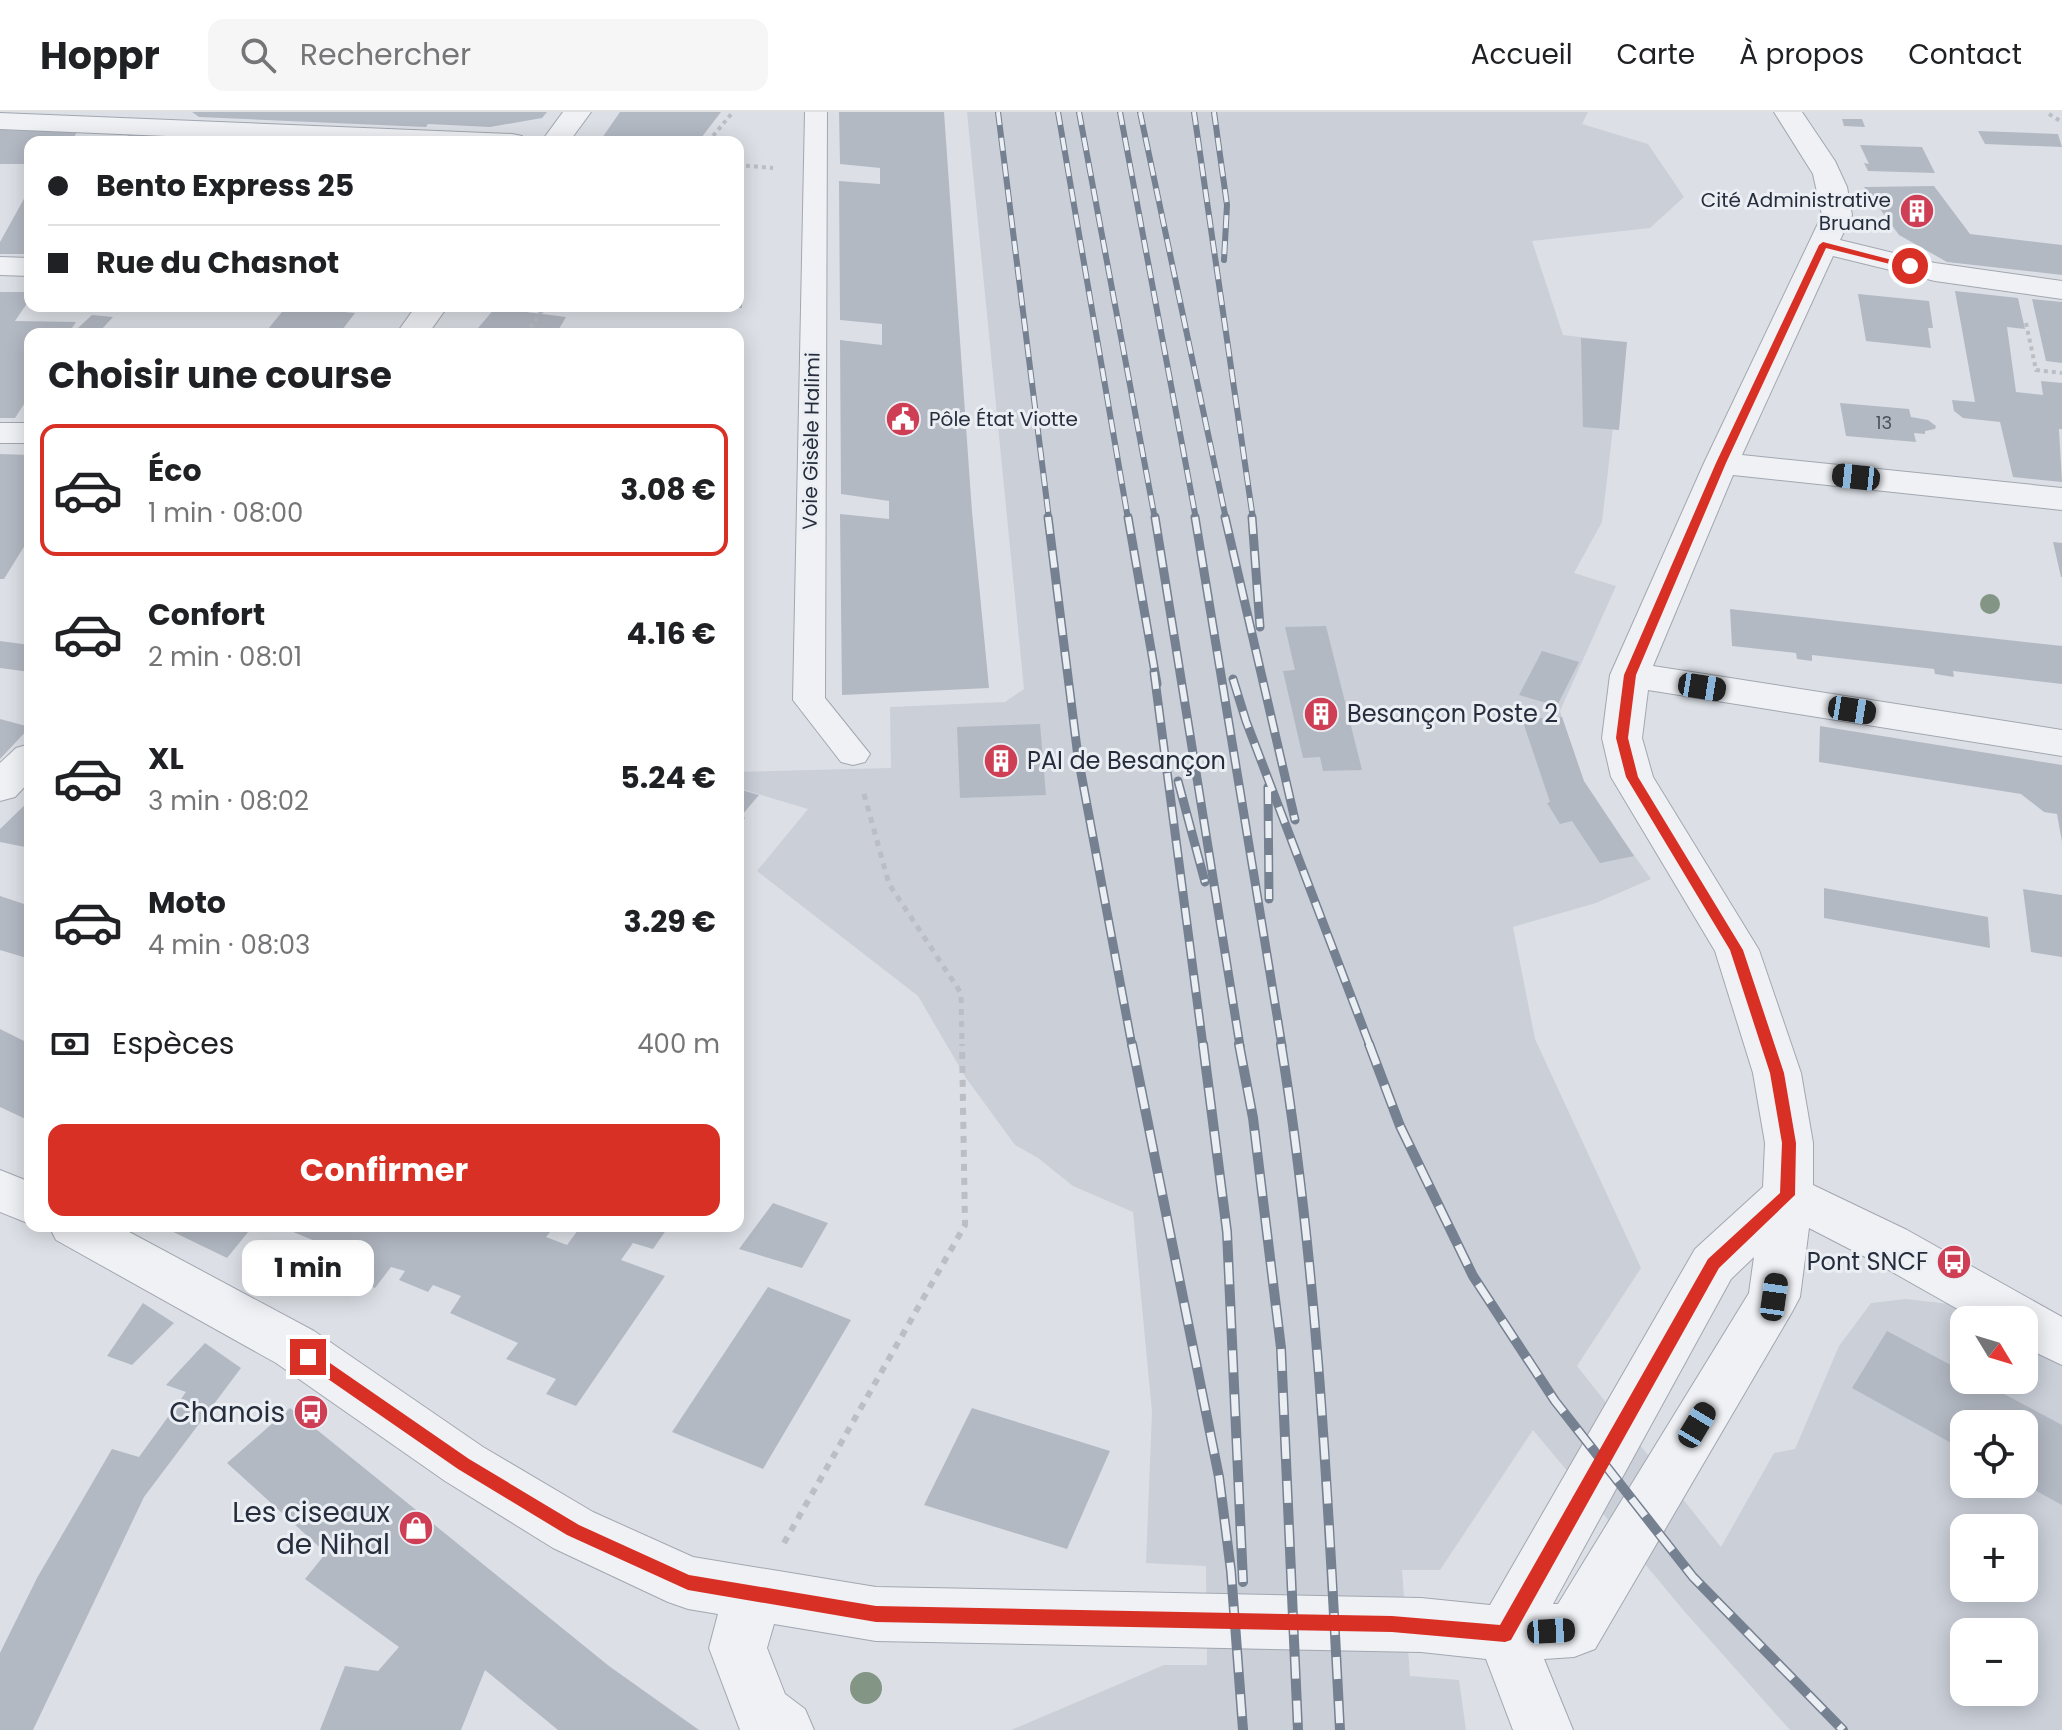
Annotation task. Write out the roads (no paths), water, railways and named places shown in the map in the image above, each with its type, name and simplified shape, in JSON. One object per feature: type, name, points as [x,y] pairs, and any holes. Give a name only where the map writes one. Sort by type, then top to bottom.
[{"type":"street","points":[[559,136],[577,112]]},
{"type":"street","name":"Voie Gisèle Halimi","points":[[816,112],[809,700],[853,754]]},
{"type":"street","points":[[86,1232],[295,1347],[464,1464],[573,1530],[688,1583],[876,1614],[1392,1624],[1505,1634],[1574,1630],[1774,1297],[1788,1195],[1789,1143],[1777,1073],[1737,950],[1632,777],[1622,738],[1630,675],[1721,463],[1837,215],[1838,196],[1831,179],[1788,112]]},
{"type":"street","points":[[0,121],[373,136]]},
{"type":"street","points":[[1823,245],[1935,272],[2062,290]]},
{"type":"street","points":[[0,266],[24,267]]},
{"type":"street","points":[[0,433],[24,433]]},
{"type":"street","points":[[1721,463],[2062,499]]},
{"type":"street","points":[[1630,675],[2062,743]]},
{"type":"street","points":[[0,787],[24,763]]},
{"type":"street","points":[[0,1190],[24,1201]]},
{"type":"street","points":[[1788,1195],[1889,1245],[1997,1306]]},
{"type":"street","points":[[2038,1329],[2062,1343]]},
{"type":"street","points":[[752,1595],[738,1648],[763,1714],[784,1730]]},
{"type":"street","points":[[1505,1634],[1543,1730]]},
{"type":"railway","points":[[998,112],[1049,519]]},
{"type":"railway","points":[[1058,112],[1128,519]]},
{"type":"railway","points":[[1079,112],[1155,519]]},
{"type":"railway","points":[[1120,112],[1196,519]]},
{"type":"railway","points":[[1140,112],[1226,519]]},
{"type":"railway","points":[[1194,112],[1253,519]]},
{"type":"railway","points":[[1214,112],[1227,205],[1224,260]]},
{"type":"railway","points":[[1048,517],[1078,757],[1132,1046]]},
{"type":"railway","points":[[1128,517],[1157,684]]},
{"type":"railway","points":[[1155,517],[1240,1046]]},
{"type":"railway","points":[[1195,517],[1282,1046]]},
{"type":"railway","points":[[1225,517],[1295,820]]},
{"type":"railway","points":[[1252,517],[1260,627]]},
{"type":"railway","points":[[1154,672],[1203,1046]]},
{"type":"railway","points":[[1233,679],[1246,721],[1370,1046]]},
{"type":"railway","points":[[1178,781],[1205,882]]},
{"type":"railway","points":[[1268,787],[1269,899]]},
{"type":"railway","points":[[1132,1044],[1219,1477],[1231,1571],[1243,1730]]},
{"type":"railway","points":[[1203,1044],[1227,1232],[1243,1582]]},
{"type":"railway","points":[[1239,1044],[1253,1118],[1281,1348],[1298,1730]]},
{"type":"railway","points":[[1281,1044],[1313,1301],[1340,1730]]},
{"type":"railway","points":[[1369,1044],[1400,1126],[1473,1276],[1555,1401],[1693,1577],[1843,1730]]},
{"type":"place","name":"Cité Administrative Bruand","points":[[1917,211]]},
{"type":"place","name":"Pôle État Viotte","points":[[903,419]]},
{"type":"place","name":"Besançon Poste 2","points":[[1321,714]]},
{"type":"place","name":"PAI de Besançon","points":[[1001,761]]},
{"type":"place","name":"Pont SNCF","points":[[1954,1262]]},
{"type":"place","name":"Chanois","points":[[311,1412]]},
{"type":"place","name":"Les ciseaux de Nihal","points":[[416,1528]]}]
